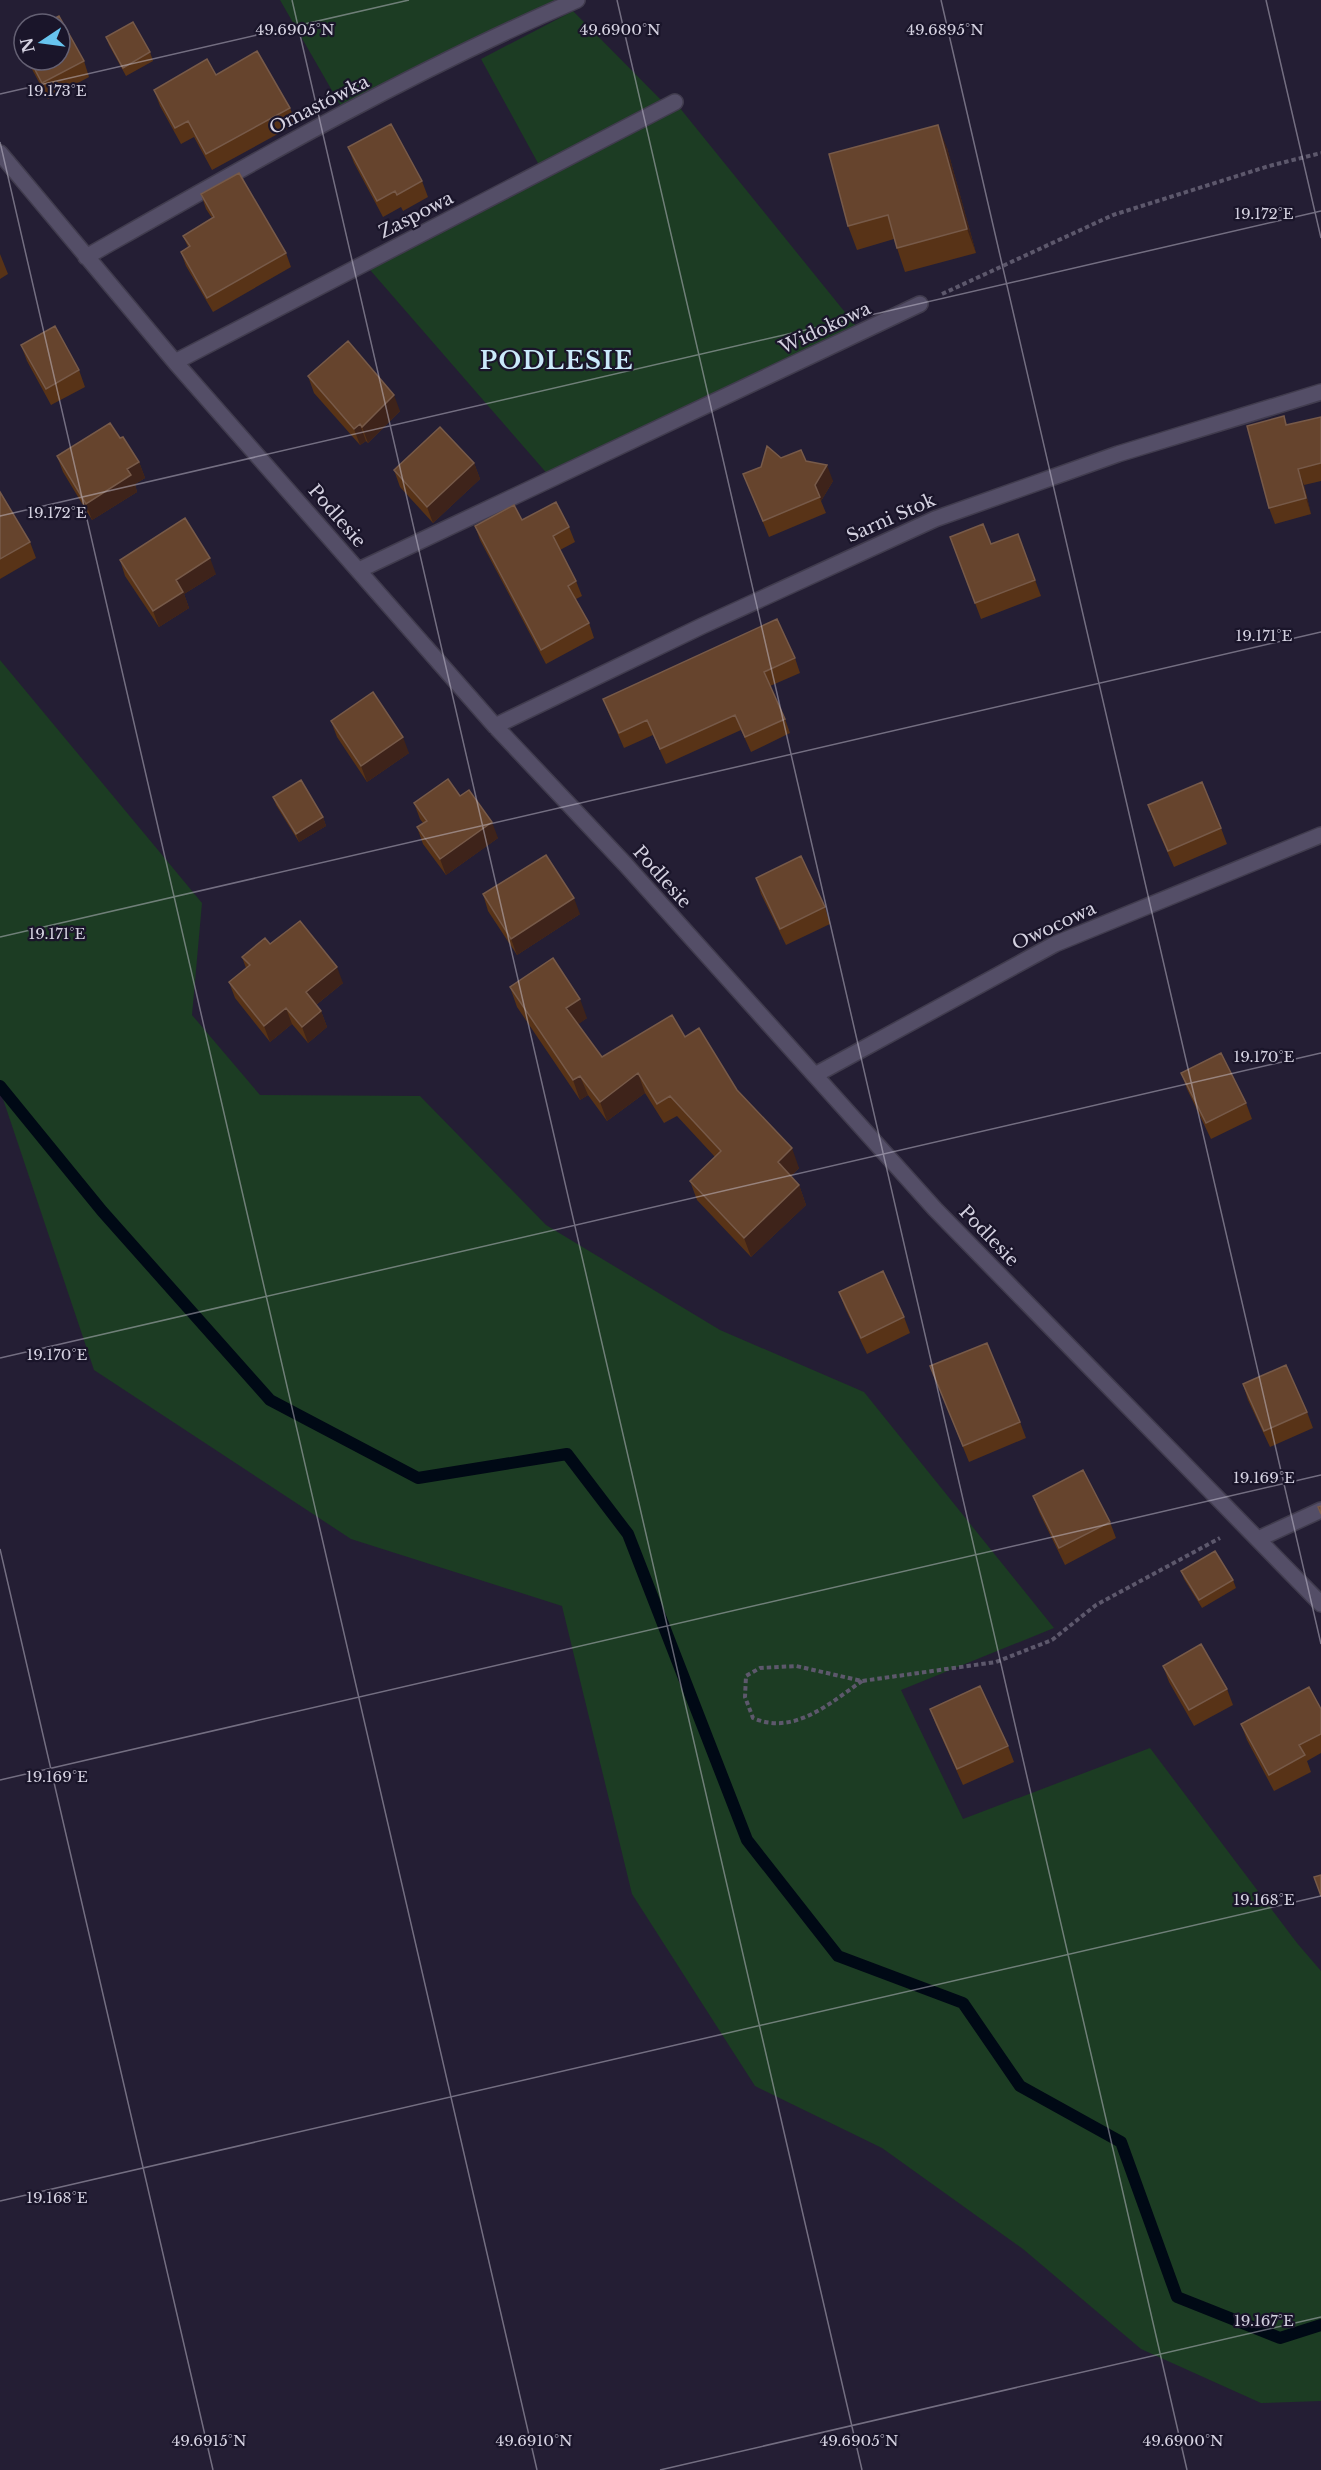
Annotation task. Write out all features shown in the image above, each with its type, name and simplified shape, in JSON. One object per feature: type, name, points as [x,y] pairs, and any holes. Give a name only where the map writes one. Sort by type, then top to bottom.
[{"type":"street","name":"Omastówka","points":[[86,257],[254,161],[526,22],[577,0]]},
{"type":"street","name":"Zaspowa","points":[[175,362],[675,102]]},
{"type":"street","name":"Podlesie","points":[[0,153],[175,362],[495,726],[624,864],[935,1209],[1321,1604]]},
{"type":"street","name":"Widokowa","points":[[359,570],[920,304]]},
{"type":"street","name":"Sarni Stok","points":[[495,726],[702,626],[935,519],[1118,454],[1321,392]]},
{"type":"street","name":"Owocowa","points":[[815,1076],[1055,944],[1321,835]]},
{"type":"street","points":[[1258,1539],[1321,1510]]},
{"type":"path","points":[[920,304],[1113,215],[1269,166],[1321,153]]},
{"type":"path","points":[[862,1681],[811,1716],[788,1723],[767,1725],[753,1718],[745,1696],[746,1676],[760,1668],[796,1666],[862,1681],[996,1662],[1053,1640],[1096,1605],[1148,1575],[1245,1525]]},
{"type":"green space","points":[[280,0],[555,0],[342,108]]},
{"type":"green space","points":[[573,11],[661,100],[539,165],[481,59]]},
{"type":"green space","points":[[675,102],[861,332],[550,477],[364,263]]},
{"type":"green space","points":[[0,660],[202,903],[192,1015],[260,1095],[420,1096],[546,1225],[720,1330],[864,1392],[1054,1628],[901,1690],[963,1819],[1150,1748],[1297,1943],[1321,1971],[1321,2401],[1261,2403],[1141,2349],[1023,2249],[882,2148],[755,2086],[632,1894],[562,1606],[351,1539],[94,1370],[0,1090]]},
{"type":"building","points":[[133,22],[150,52],[123,68],[106,37]]},
{"type":"building","points":[[72,39],[84,61],[72,67]]},
{"type":"building","points":[[257,51],[290,108],[206,154],[188,121],[175,128],[154,90],[207,59],[216,75]]},
{"type":"building","points":[[36,72],[63,72],[42,83]]},
{"type":"building","points":[[391,124],[422,181],[397,195],[395,191],[377,201],[348,147]]},
{"type":"building","points":[[938,125],[967,229],[897,248],[888,215],[848,226],[829,154]]},
{"type":"building","points":[[239,173],[286,253],[207,298],[181,252],[190,246],[183,236],[214,217],[201,194]]},
{"type":"building","points":[[55,326],[79,370],[46,389],[21,345]]},
{"type":"building","points":[[348,341],[394,395],[362,427],[360,424],[354,429],[308,376]]},
{"type":"building","points":[[1284,416],[1286,425],[1321,417],[1321,463],[1298,469],[1306,498],[1269,508],[1247,426]]},
{"type":"building","points":[[110,423],[120,438],[123,437],[139,462],[127,469],[131,475],[86,504],[57,456]]},
{"type":"building","points":[[440,427],[474,463],[427,507],[394,470]]},
{"type":"building","points":[[767,446],[781,458],[801,450],[806,461],[827,465],[815,485],[820,497],[763,521],[743,474],[761,467]]},
{"type":"building","points":[[0,492],[30,542],[0,559]]},
{"type":"building","points":[[556,502],[569,527],[553,536],[576,581],[568,586],[589,623],[541,650],[475,526],[514,505],[522,520]]},
{"type":"building","points":[[185,518],[210,558],[176,580],[183,592],[153,611],[120,560]]},
{"type":"building","points":[[983,524],[991,544],[1018,534],[1035,580],[975,603],[950,537]]},
{"type":"building","points":[[777,619],[795,658],[764,672],[785,719],[745,737],[735,715],[660,749],[647,720],[619,733],[603,699]]},
{"type":"building","points":[[373,692],[403,737],[361,766],[331,721]]},
{"type":"building","points":[[448,779],[460,796],[469,790],[492,822],[440,859],[417,827],[427,821],[414,803]]},
{"type":"building","points":[[301,780],[323,817],[296,834],[273,797]]},
{"type":"building","points":[[1202,782],[1221,828],[1168,851],[1148,805]]},
{"type":"building","points":[[546,855],[574,898],[511,939],[483,894]]},
{"type":"building","points":[[801,856],[825,907],[780,929],[756,878]]},
{"type":"building","points":[[300,921],[337,967],[306,992],[321,1011],[302,1027],[286,1008],[264,1026],[229,982],[250,965],[242,957],[265,938],[270,944]]},
{"type":"building","points":[[553,958],[580,999],[566,1008],[602,1057],[672,1015],[685,1037],[699,1028],[737,1090],[792,1148],[778,1162],[799,1185],[744,1238],[690,1181],[721,1151],[670,1096],[657,1104],[638,1073],[600,1102],[580,1076],[573,1080],[510,987]]},
{"type":"building","points":[[1221,1053],[1246,1103],[1206,1123],[1181,1073]]},
{"type":"building","points":[[883,1271],[904,1317],[861,1338],[839,1292]]},
{"type":"building","points":[[987,1343],[1020,1422],[963,1446],[930,1366]]},
{"type":"building","points":[[1286,1365],[1307,1412],[1264,1431],[1243,1384]]},
{"type":"building","points":[[1083,1470],[1110,1522],[1059,1548],[1033,1496]]},
{"type":"building","points":[[1215,1551],[1233,1580],[1199,1600],[1181,1571]]},
{"type":"building","points":[[1201,1644],[1227,1689],[1189,1710],[1163,1666]]},
{"type":"building","points":[[980,1686],[1008,1746],[957,1769],[930,1709]]},
{"type":"building","points":[[1309,1687],[1321,1709],[1321,1734],[1299,1745],[1305,1755],[1269,1775],[1241,1724]]},
{"type":"building","points":[[1321,1875],[1321,1896],[1314,1877]]},
{"type":"waterway","points":[[0,1086],[102,1211],[270,1400],[418,1478],[567,1454],[628,1534],[747,1840],[838,1956],[963,2003],[1020,2086],[1121,2142],[1177,2297],[1280,2338],[1321,2325]]},
{"type":"district","name":"PODLESIE","points":[[557,360]]}]
